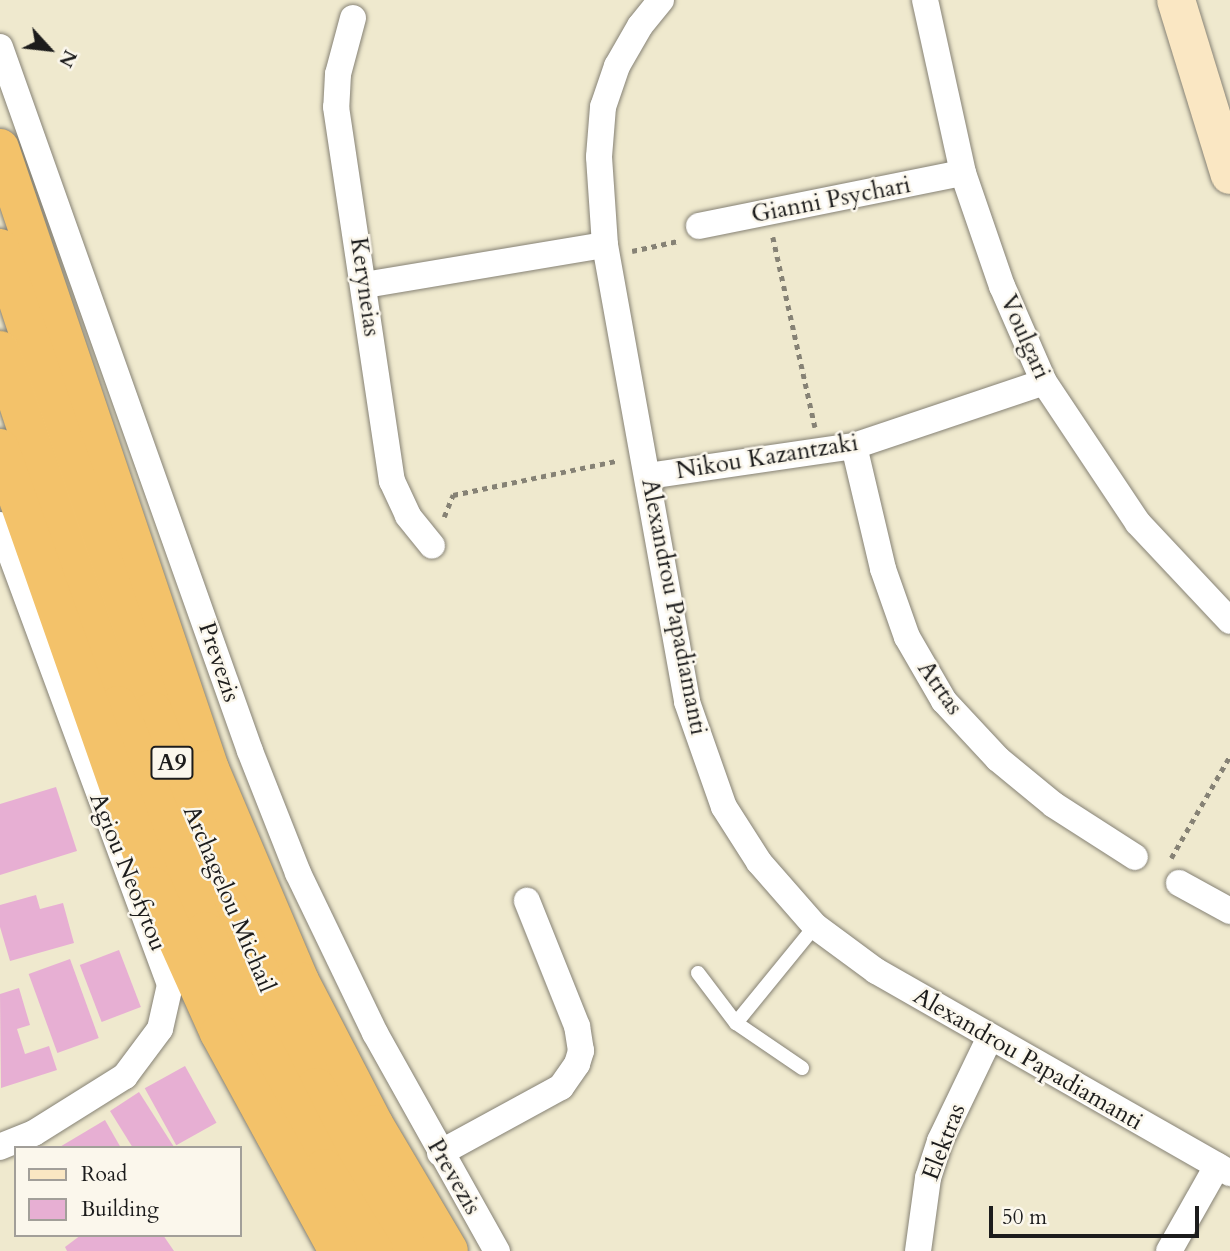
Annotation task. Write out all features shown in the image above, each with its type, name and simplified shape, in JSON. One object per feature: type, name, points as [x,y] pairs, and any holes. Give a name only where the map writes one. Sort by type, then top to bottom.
[{"type":"highway","points":[[0,148],[210,769],[300,981],[374,1124],[449,1251]]},
{"type":"highway","name":"Archagelou Michail","points":[[0,248],[153,711],[229,907],[316,1087],[409,1251]]},
{"type":"highway","name":"Archagelou Michail","points":[[0,349],[118,705],[205,931],[324,1168],[374,1251]]},
{"type":"highway","points":[[0,448],[124,813],[158,898],[219,1033],[338,1251]]},
{"type":"main road","points":[[1176,0],[1230,175]]},
{"type":"street","name":"Alexandrou Papadiamanti","points":[[661,0],[640,26],[617,66],[603,107],[598,157],[606,251],[687,702],[704,758],[724,807],[759,863],[815,926],[876,971],[989,1039],[1224,1169]]},
{"type":"street","name":"Voulgari","points":[[925,0],[963,173],[1002,286],[1044,382],[1138,523],[1230,621]]},
{"type":"street","name":"Keryneias","points":[[353,19],[338,74],[336,107],[365,285],[392,481],[408,516],[432,546]]},
{"type":"street","name":"Prevezis","points":[[0,47],[250,751],[298,873],[375,1032],[440,1153],[497,1251]]},
{"type":"street","name":"Gianni Psychari","points":[[699,226],[963,173]]},
{"type":"street","points":[[365,285],[606,251]]},
{"type":"street","name":"Nikou Kazantzaki","points":[[646,466],[853,446],[1044,382]]},
{"type":"street","name":"Atrtas","points":[[853,446],[883,569],[907,638],[944,701],[998,759],[1054,805],[1135,857]]},
{"type":"street","name":"Agiou Neofytou","points":[[0,525],[170,985],[160,1029],[125,1076],[34,1133],[0,1147]]},
{"type":"street","points":[[1174,872],[1230,911]]},
{"type":"street","points":[[440,1153],[561,1087],[578,1064],[581,1051],[577,1026],[527,901]]},
{"type":"street","name":"Elektras","points":[[918,1251],[928,1178],[940,1142],[989,1039]]},
{"type":"street","points":[[1169,1251],[1224,1169]]},
{"type":"lane","points":[[736,1023],[815,926]]},
{"type":"lane","points":[[698,973],[736,1023],[802,1068]]},
{"type":"path","points":[[767,212],[820,451]]},
{"type":"path","points":[[606,251],[693,238],[699,226]]},
{"type":"path","points":[[432,546],[453,495],[646,466]]},
{"type":"path","points":[[1174,872],[1230,756]]},
{"type":"building","points":[[56,787],[77,851],[0,875],[0,804]]},
{"type":"building","points":[[36,895],[40,909],[63,903],[74,943],[10,961],[0,927],[0,905]]},
{"type":"building","points":[[119,950],[141,1007],[102,1022],[80,965]]},
{"type":"building","points":[[70,959],[99,1038],[57,1053],[29,974]]},
{"type":"building","points":[[19,988],[30,1025],[17,1029],[25,1054],[49,1046],[57,1070],[1,1088],[0,994]]},
{"type":"building","points":[[185,1066],[217,1123],[176,1145],[145,1088]]},
{"type":"building","points":[[139,1092],[173,1146],[132,1146],[110,1111]]},
{"type":"building","points":[[105,1120],[120,1146],[61,1146]]},
{"type":"building","points":[[78,1237],[164,1237],[174,1251],[67,1251],[65,1247]]}]
